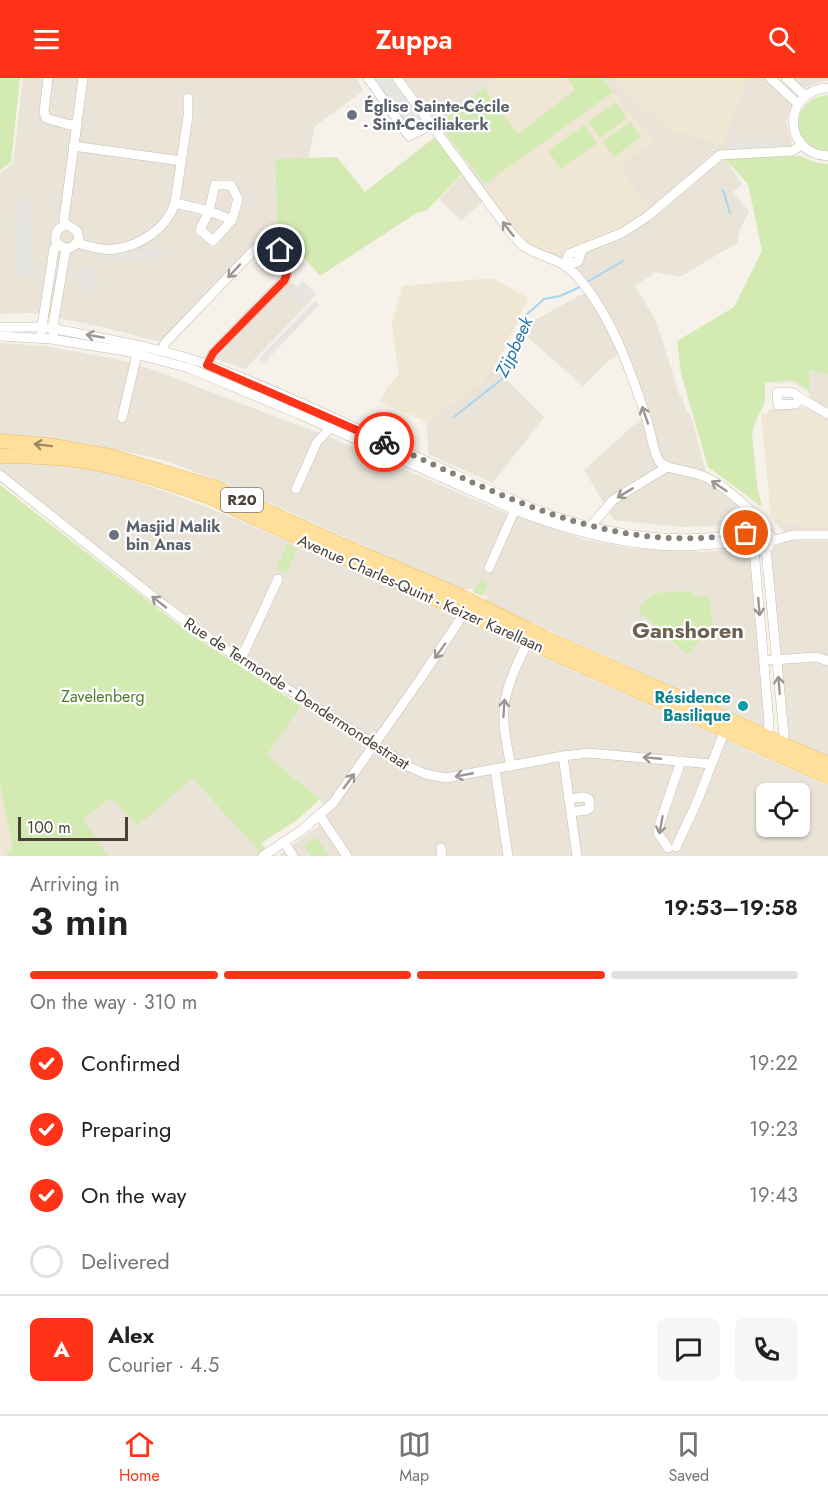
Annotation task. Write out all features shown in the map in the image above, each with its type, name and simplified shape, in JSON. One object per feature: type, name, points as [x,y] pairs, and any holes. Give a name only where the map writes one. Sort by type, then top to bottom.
[{"type":"main road","name":"Avenue Charles-Quint - Keizer Karellaan","points":[[0,441],[47,445],[110,456],[216,488],[341,545],[468,607],[528,641],[765,742],[828,764]]},
{"type":"main road","name":"Avenue Charles-Quint - Keizer Karellaan","points":[[0,456],[82,461],[164,481],[207,496],[543,637],[727,725]]},
{"type":"main road","name":"Avenue Charles-Quint - Keizer Karellaan","points":[[780,748],[828,777]]},
{"type":"street","points":[[48,78],[44,112],[46,118],[77,126]]},
{"type":"street","points":[[65,225],[69,176],[83,78]]},
{"type":"street","points":[[368,78],[409,136],[431,126]]},
{"type":"street","points":[[397,78],[512,234],[524,246],[556,259],[574,273],[592,296],[609,326],[641,401],[659,461],[667,467],[700,475],[721,487],[753,513],[756,526],[769,534],[784,735],[780,748]]},
{"type":"street","points":[[770,78],[802,100]]},
{"type":"street","points":[[786,78],[802,100]]},
{"type":"street","points":[[828,88],[818,89],[802,100],[794,114],[793,125],[802,145],[812,153],[828,156]]},
{"type":"street","points":[[77,243],[77,231],[72,226],[65,225],[57,232],[56,240],[62,246],[70,248],[77,243],[112,250],[133,246],[162,225],[173,210],[175,203],[188,116],[188,98]]},
{"type":"street","points":[[582,249],[622,233],[648,216],[720,155],[792,151],[802,145]]},
{"type":"street","points":[[74,146],[182,161]]},
{"type":"street","points":[[58,174],[69,176]]},
{"type":"street","points":[[214,185],[231,185],[238,199],[232,220],[213,241],[200,230],[208,211],[214,185]]},
{"type":"street","points":[[175,203],[232,220]]},
{"type":"street","points":[[162,351],[165,344],[255,249],[265,245],[280,250],[288,266],[284,281],[213,353],[207,365]]},
{"type":"street","points":[[47,334],[62,246]]},
{"type":"street","points":[[0,327],[162,351],[207,365],[550,524],[591,535],[622,541],[676,546],[751,546],[758,551],[793,535],[828,535]]},
{"type":"street","points":[[0,336],[47,334]]},
{"type":"street","points":[[122,418],[138,349]]},
{"type":"street","points":[[138,349],[333,424]]},
{"type":"street","points":[[800,398],[828,414]]},
{"type":"street","points":[[296,489],[317,442],[333,424]]},
{"type":"street","points":[[590,527],[613,500],[667,467]]},
{"type":"street","name":"Rue de Termonde - Dendermondestraat","points":[[0,475],[165,606],[241,659],[410,767],[425,774],[440,777],[590,753],[711,764]]},
{"type":"street","points":[[517,507],[590,527],[622,533],[677,537],[746,533],[756,526]]},
{"type":"street","points":[[489,568],[517,507]]},
{"type":"street","points":[[746,533],[751,546],[764,661],[769,723],[765,742]]},
{"type":"street","points":[[241,659],[278,579]]},
{"type":"street","points":[[263,856],[320,816],[333,803],[468,607]]},
{"type":"street","points":[[511,766],[504,728],[504,700],[509,680],[528,641]]},
{"type":"street","points":[[764,661],[817,657],[825,660],[828,649]]},
{"type":"street","points":[[681,761],[658,833],[672,852],[697,802],[727,725]]},
{"type":"street","points":[[563,756],[578,856]]},
{"type":"street","points":[[495,769],[508,856]]},
{"type":"street","points":[[569,798],[585,796],[589,799],[590,808],[571,812]]},
{"type":"street","points":[[320,816],[347,856]]},
{"type":"street","points":[[284,842],[293,856]]},
{"type":"shaded area","points":[[23,78],[357,78],[363,91],[315,126],[308,160],[275,166],[278,226],[276,237],[254,243],[160,342],[103,327],[32,313],[0,314],[0,173],[13,163]]},
{"type":"shaded area","points":[[373,78],[394,78],[428,124],[410,131]]},
{"type":"shaded area","points":[[403,78],[764,78],[792,102],[786,122],[791,147],[730,144],[730,150],[724,157],[742,184],[733,192],[749,211],[737,243],[680,277],[656,272],[635,286],[656,321],[680,397],[682,397],[687,413],[690,413],[705,468],[706,483],[723,491],[737,504],[739,525],[680,527],[614,520],[584,470],[643,417],[618,355],[607,362],[583,386],[524,334],[527,324],[590,290],[540,252],[487,198],[461,221],[439,199],[470,167]]},
{"type":"shaded area","points":[[498,78],[567,78],[575,89],[518,134],[488,95],[487,86]]},
{"type":"shaded area","points":[[613,78],[748,78],[723,145],[667,129]]},
{"type":"shaded area","points":[[793,78],[828,78],[828,81],[802,89]]},
{"type":"shaded area","points":[[613,92],[654,142],[619,167],[650,209],[605,236],[557,252],[549,252],[530,245],[519,236],[484,192],[497,180],[495,176]]},
{"type":"shaded area","points":[[781,142],[781,148],[730,150],[730,143]]},
{"type":"shaded area","points":[[22,198],[32,207],[28,211],[30,211],[33,275],[17,276],[15,221],[17,202]]},
{"type":"shaded area","points":[[163,250],[164,256],[100,263],[100,256]]},
{"type":"shaded area","points":[[95,266],[97,289],[83,290],[82,267]]},
{"type":"shaded area","points":[[492,278],[528,298],[495,368],[480,383],[427,422],[380,402],[388,386],[399,375],[392,324],[402,286]]},
{"type":"shaded area","points":[[290,280],[312,300],[245,369],[216,359]]},
{"type":"shaded area","points":[[303,281],[317,294],[300,305],[288,294]]},
{"type":"shaded area","points":[[315,301],[319,305],[264,363],[259,358]]},
{"type":"shaded area","points":[[0,343],[46,346],[126,361],[156,371],[334,439],[501,511],[582,539],[630,548],[699,552],[736,549],[751,557],[765,712],[763,729],[485,601],[487,597],[470,589],[460,590],[228,484],[160,459],[86,444],[30,437],[0,437]]},
{"type":"shaded area","points":[[495,368],[544,417],[493,483],[428,454],[427,422],[480,383]]},
{"type":"shaded area","points":[[809,370],[828,375],[828,422],[809,410],[768,414],[768,410],[807,407],[815,403],[810,398],[809,392],[792,382],[765,384],[792,380],[809,391]]},
{"type":"shaded area","points":[[809,410],[828,422],[828,528],[791,524],[771,517],[761,414]]},
{"type":"shaded area","points":[[28,462],[81,467],[126,478],[189,500],[253,526],[828,786],[828,856],[278,856],[322,823],[327,813],[320,799],[267,755],[307,696],[226,648],[0,473],[0,463]]},
{"type":"shaded area","points":[[771,517],[791,524],[828,528],[828,759],[792,742],[787,733],[771,552],[773,547],[789,541],[787,535]]},
{"type":"shaded area","points":[[192,777],[266,849],[277,856],[0,856],[0,785],[13,848],[83,819],[111,798],[138,826]]},
{"type":"shaded area","points":[[0,785],[13,848],[6,853],[8,856],[0,856]]},
{"type":"green space","points":[[0,78],[20,78],[11,162],[0,170]]},
{"type":"green space","points":[[567,78],[602,78],[613,92],[485,184],[438,124],[487,86],[488,95],[518,134],[575,90]]},
{"type":"green space","points":[[828,95],[828,152],[815,149],[806,142],[799,123],[806,104],[815,98]]},
{"type":"green space","points":[[615,102],[627,118],[600,138],[588,122]]},
{"type":"green space","points":[[630,122],[641,137],[614,157],[603,142]]},
{"type":"green space","points":[[584,125],[597,143],[561,169],[548,151]]},
{"type":"green space","points":[[435,137],[462,174],[427,210],[415,214],[320,276],[303,256],[293,257],[278,239],[275,159],[337,157],[365,192]]},
{"type":"green space","points":[[800,156],[814,162],[828,164],[828,375],[809,370],[810,391],[792,380],[765,383],[765,402],[752,433],[757,485],[762,507],[708,467],[681,374],[677,341],[734,307],[762,251],[748,184],[725,159]]},
{"type":"green space","name":"Zavelenberg","points":[[0,485],[192,635],[301,706],[267,755],[320,799],[296,821],[261,843],[266,849],[261,853],[192,778],[138,826],[111,798],[83,819],[108,856],[8,856],[6,853],[13,848],[0,785]]},
{"type":"green space","points":[[287,544],[297,549],[286,573],[276,569]]},
{"type":"green space","points":[[481,579],[488,584],[482,596],[473,592]]},
{"type":"green space","points":[[693,591],[693,597],[709,596],[713,625],[688,655],[638,611],[642,603],[654,595]]},
{"type":"green space","points":[[316,837],[329,856],[311,856],[304,846]]},
{"type":"waterway","points":[[723,190],[730,213]]},
{"type":"waterway","name":"Zijpbeek","points":[[587,282],[623,261]]},
{"type":"waterway","name":"Zijpbeek","points":[[454,417],[502,379],[525,316],[544,299],[560,296],[580,287]]},
{"type":"way so far","points":[[384,442],[518,503],[554,517],[590,527],[622,533],[677,537],[746,533]]},
{"type":"place","name":"Église Sainte-Cécile - Sint-Ceciliakerk","points":[[352,115]]},
{"type":"place","name":"Masjid Malik bin Anas","points":[[114,535]]},
{"type":"place","name":"Résidence Basilique","points":[[743,706]]},
{"type":"district","name":"Ganshoren","points":[[688,630]]},
{"type":"route","points":[[280,250],[288,266],[284,281],[213,353],[207,365],[384,442]]}]
